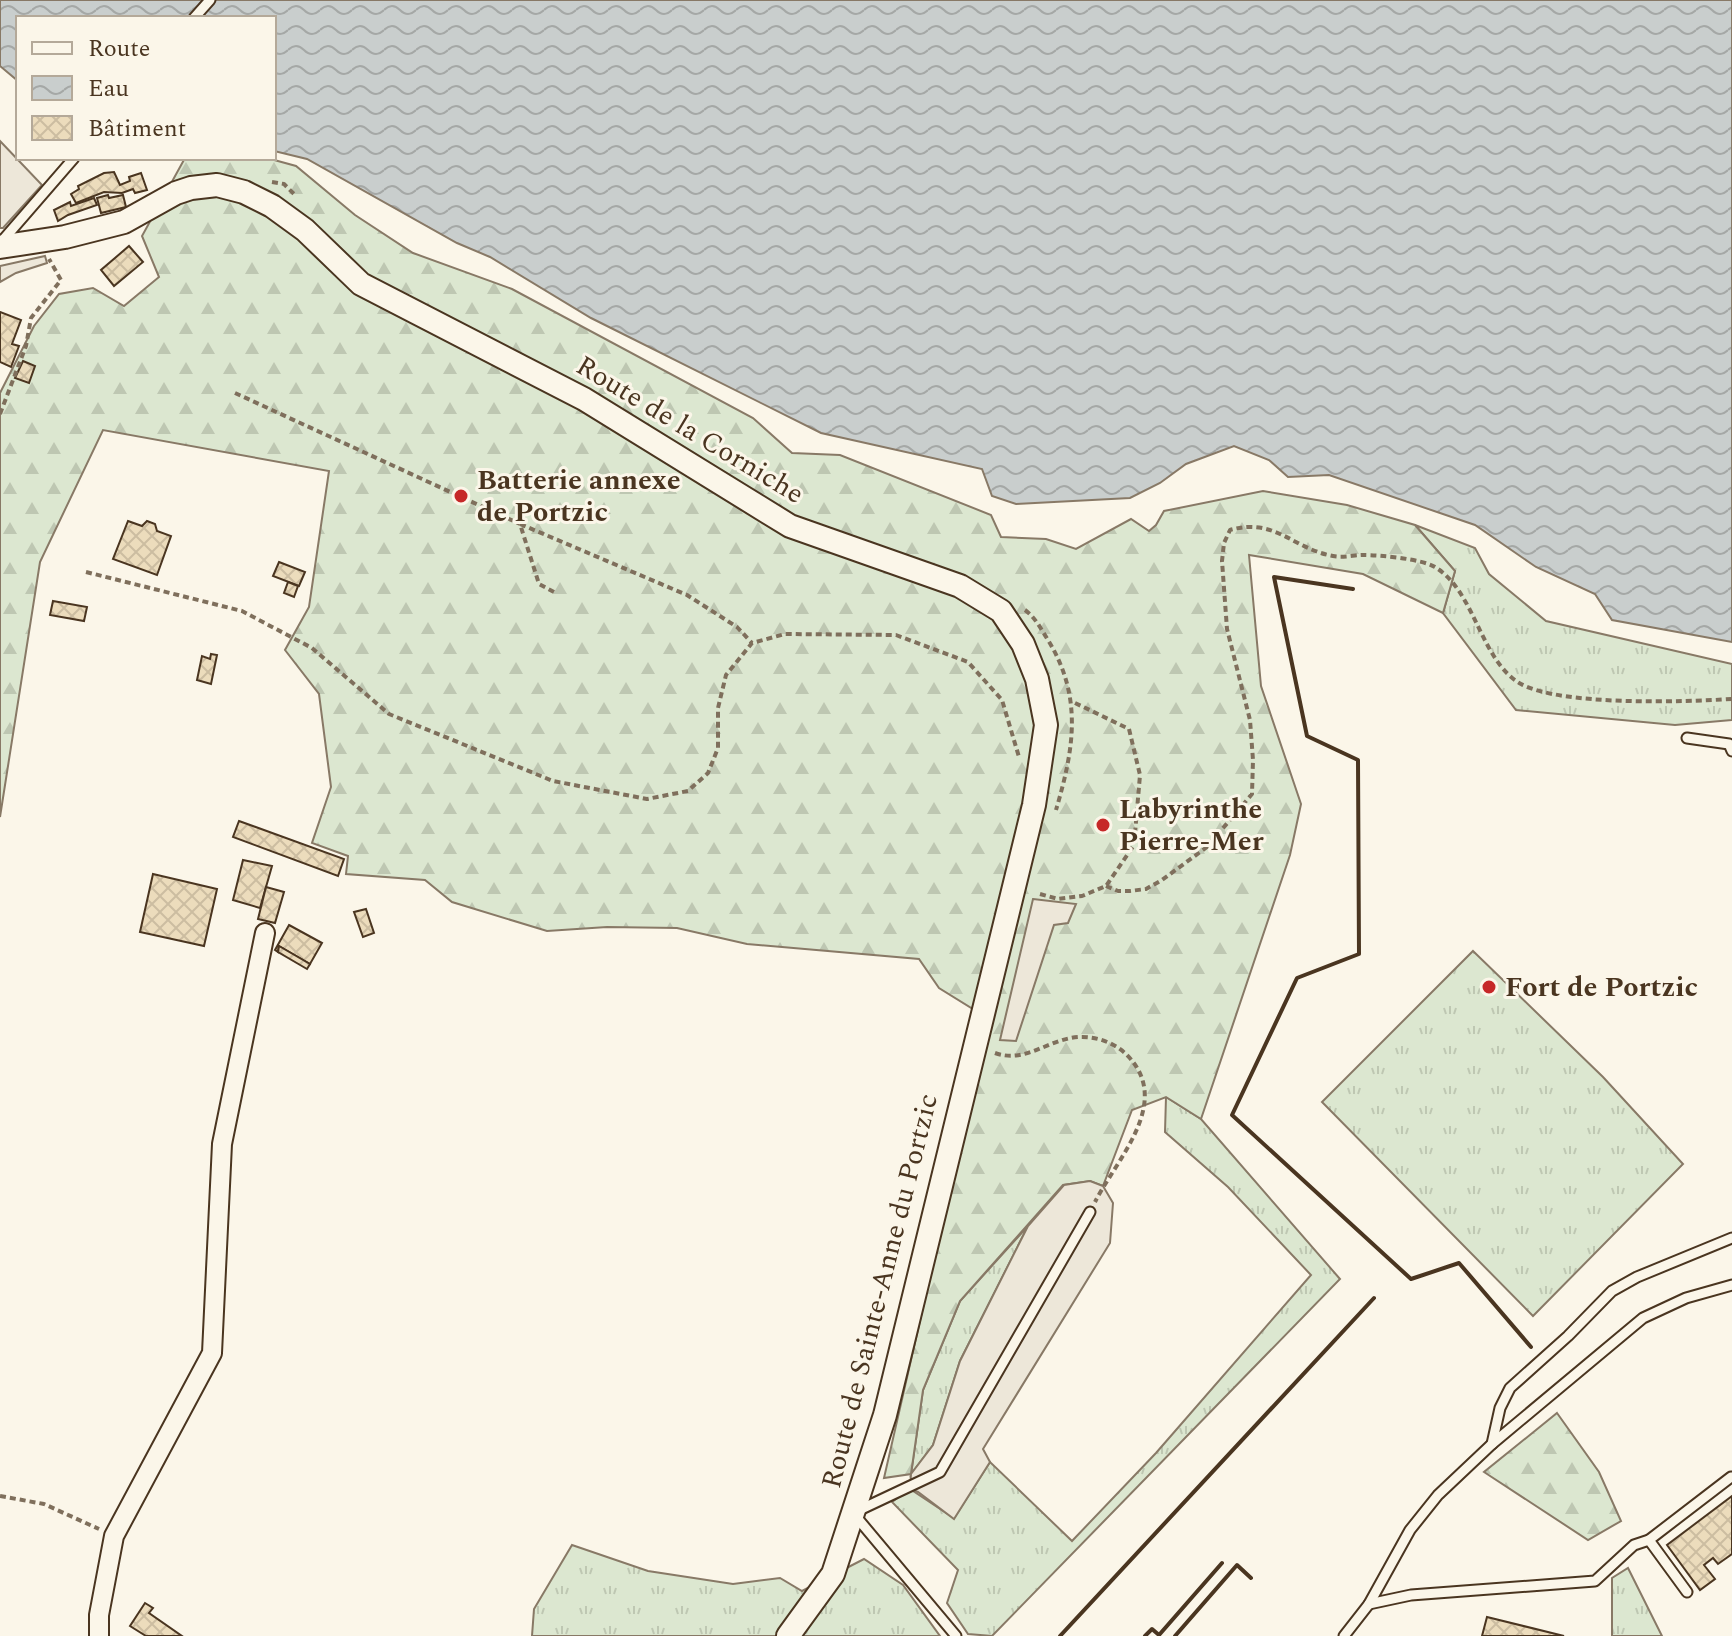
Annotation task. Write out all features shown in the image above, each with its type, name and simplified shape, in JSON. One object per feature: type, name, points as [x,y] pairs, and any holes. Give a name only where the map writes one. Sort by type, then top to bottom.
[{"type":"street","name":"Route de la Corniche","points":[[0,244],[36,242],[124,222],[191,188],[217,185],[244,192],[272,206],[305,230],[361,284],[584,399],[790,526],[960,586],[1001,611],[1023,644],[1037,679],[1046,725],[1034,805],[986,994]]},
{"type":"street","points":[[99,1636],[99,1615],[114,1536],[212,1353],[222,1144],[265,933]]},
{"type":"street","name":"Route de Sainte-Anne du Portzic","points":[[788,1636],[833,1574],[885,1415],[986,994]]},
{"type":"lane","points":[[196,16],[210,0]]},
{"type":"lane","points":[[0,244],[72,160]]},
{"type":"lane","points":[[1687,738],[1729,744],[1732,751]]},
{"type":"lane","points":[[956,1636],[853,1513],[940,1472],[1090,1212]]},
{"type":"lane","points":[[1492,1444],[1500,1408],[1510,1388],[1612,1291],[1637,1277],[1732,1238]]},
{"type":"lane","points":[[1344,1636],[1369,1604],[1386,1569],[1419,1518],[1438,1495],[1492,1444],[1643,1318],[1686,1298],[1732,1285]]},
{"type":"lane","points":[[1369,1604],[1411,1595],[1595,1581],[1634,1545],[1649,1540],[1731,1477]]},
{"type":"lane","points":[[1649,1540],[1687,1592]]},
{"type":"path","points":[[0,414],[26,346],[31,318],[61,280],[47,255],[38,256],[36,242]]},
{"type":"path","points":[[235,393],[520,524],[687,595],[737,627],[752,643]]},
{"type":"path","points":[[520,524],[539,584],[554,592]]},
{"type":"path","points":[[1106,886],[1118,891],[1130,891],[1146,889],[1162,880],[1207,847],[1252,794],[1250,720],[1227,629],[1222,561],[1224,543],[1230,530],[1247,525],[1272,530],[1335,556],[1368,555],[1435,567],[1460,592],[1500,664],[1519,683],[1546,693],[1683,702],[1732,699]]},
{"type":"path","points":[[86,572],[242,611],[312,648],[389,714],[553,781],[647,799],[688,791],[708,773],[718,748],[718,708],[726,675],[752,643],[785,634],[896,635],[968,662],[1002,700],[1020,760]]},
{"type":"path","points":[[1040,894],[1058,899],[1070,898],[1106,886],[1134,845],[1140,775],[1129,729],[1073,702]]},
{"type":"path","points":[[993,1053],[1010,1058],[1072,1037],[1100,1039],[1119,1047],[1136,1065],[1146,1087],[1145,1111],[1090,1212]]},
{"type":"path","points":[[0,1496],[44,1504],[114,1536]]},
{"type":"green space","points":[[184,160],[274,160],[296,166],[355,215],[413,253],[512,289],[753,418],[792,453],[840,455],[991,515],[1001,537],[1046,539],[1076,549],[1131,519],[1149,531],[1164,511],[1263,491],[1347,505],[1415,525],[1455,571],[1443,613],[1363,574],[1249,555],[1261,686],[1301,804],[1290,855],[1201,1119],[1166,1097],[1132,1110],[1103,1186],[1090,1181],[1063,1185],[960,1301],[923,1390],[911,1474],[884,1478],[989,1019],[939,988],[919,959],[747,944],[677,928],[607,927],[547,931],[452,902],[425,880],[346,874],[348,856],[312,843],[331,787],[319,694],[285,650],[309,607],[329,471],[103,430],[40,562],[0,817],[0,393],[34,326],[59,294],[93,288],[124,306],[159,277],[142,236]]},
{"type":"green space","points":[[1415,525],[1475,548],[1489,574],[1546,621],[1732,664],[1732,720],[1675,725],[1516,710],[1443,613],[1455,571]]},
{"type":"green space","points":[[1473,951],[1603,1077],[1683,1164],[1533,1316],[1322,1102]]},
{"type":"green space","points":[[1166,1097],[1201,1119],[1340,1279],[992,1636],[968,1634],[947,1603],[958,1570],[892,1502],[910,1489],[954,1518],[990,1462],[1072,1541],[1156,1453],[1311,1275],[1228,1187],[1165,1132]]},
{"type":"green space","points":[[1028,1226],[960,1361],[933,1445],[911,1474],[923,1390],[960,1301]]},
{"type":"green space","points":[[1557,1413],[1599,1472],[1621,1521],[1588,1540],[1484,1472]]},
{"type":"green space","points":[[572,1545],[648,1571],[733,1584],[780,1578],[802,1591],[864,1559],[903,1585],[940,1636],[532,1636],[534,1609]]},
{"type":"green space","points":[[1628,1568],[1662,1636],[1612,1636],[1612,1578]]},
{"type":"shaded area","points":[[0,141],[42,185],[0,228]]},
{"type":"shaded area","points":[[45,256],[47,263],[0,282],[0,266]]},
{"type":"shaded area","points":[[1033,899],[1076,904],[1068,923],[1054,925],[1016,1041],[1000,1040]]},
{"type":"shaded area","points":[[1090,1181],[1103,1186],[1113,1203],[1110,1243],[983,1449],[990,1462],[954,1519],[910,1489],[911,1474],[933,1445],[960,1361],[1028,1226],[1064,1185]]},
{"type":"water","points":[[0,0],[1732,0],[1732,642],[1612,620],[1595,594],[1536,567],[1475,525],[1329,475],[1288,477],[1269,460],[1234,446],[1186,464],[1160,483],[1130,498],[1016,504],[992,496],[982,469],[821,433],[591,318],[490,257],[457,243],[307,159],[276,151],[276,16],[16,16],[16,79],[0,66]]},
{"type":"building","points":[[114,172],[120,185],[130,181],[129,177],[141,173],[147,190],[135,193],[133,189],[122,193],[104,192],[76,203],[71,194],[79,189],[78,186],[104,173]]},
{"type":"building","points":[[108,195],[109,198],[123,195],[126,207],[101,213],[97,198]]},
{"type":"building","points":[[94,198],[97,205],[58,221],[54,210],[70,202],[71,206]]},
{"type":"building","points":[[129,246],[143,262],[114,286],[101,270]]},
{"type":"building","points":[[0,312],[21,320],[12,344],[19,346],[11,367],[0,362]]},
{"type":"building","points":[[23,361],[35,366],[29,383],[15,378]]},
{"type":"building","points":[[128,521],[142,526],[147,521],[155,524],[157,531],[171,536],[157,575],[113,559]]},
{"type":"building","points":[[279,562],[305,572],[299,586],[273,576]]},
{"type":"building","points":[[288,582],[298,586],[294,597],[284,593]]},
{"type":"building","points":[[53,601],[87,607],[84,621],[50,615]]},
{"type":"building","points":[[211,654],[217,655],[211,684],[197,680],[202,656],[210,659]]},
{"type":"building","points":[[239,821],[344,859],[338,876],[233,837]]},
{"type":"building","points":[[243,860],[272,866],[260,908],[233,900]]},
{"type":"building","points":[[153,874],[217,889],[204,946],[140,932]]},
{"type":"building","points":[[266,887],[284,892],[275,923],[258,919]]},
{"type":"building","points":[[366,909],[374,933],[363,937],[354,912]]},
{"type":"building","points":[[289,925],[322,943],[310,964],[279,946],[278,952],[275,950]]},
{"type":"building","points":[[279,946],[310,964],[307,969],[278,952]]},
{"type":"building","points":[[1732,1496],[1732,1554],[1718,1564],[1713,1558],[1704,1565],[1715,1579],[1700,1590],[1667,1545]]},
{"type":"building","points":[[145,1603],[153,1608],[149,1613],[182,1636],[146,1636],[130,1626]]},
{"type":"building","points":[[1487,1617],[1564,1636],[1482,1636]]},
{"type":"wall","points":[[1353,589],[1274,577],[1307,736],[1358,760],[1359,954],[1297,978],[1232,1115],[1411,1279],[1459,1263],[1531,1347]]},
{"type":"wall","points":[[1060,1636],[1374,1298]]},
{"type":"wall","points":[[1145,1636],[1152,1629],[1159,1635],[1222,1563]]},
{"type":"wall","points":[[1175,1636],[1237,1565],[1251,1578]]},
{"type":"place","name":"Batterie annexe de Portzic","points":[[461,496]]},
{"type":"place","name":"Labyrinthe Pierre-Mer","points":[[1103,825]]},
{"type":"place","name":"Fort de Portzic","points":[[1489,987]]}]
